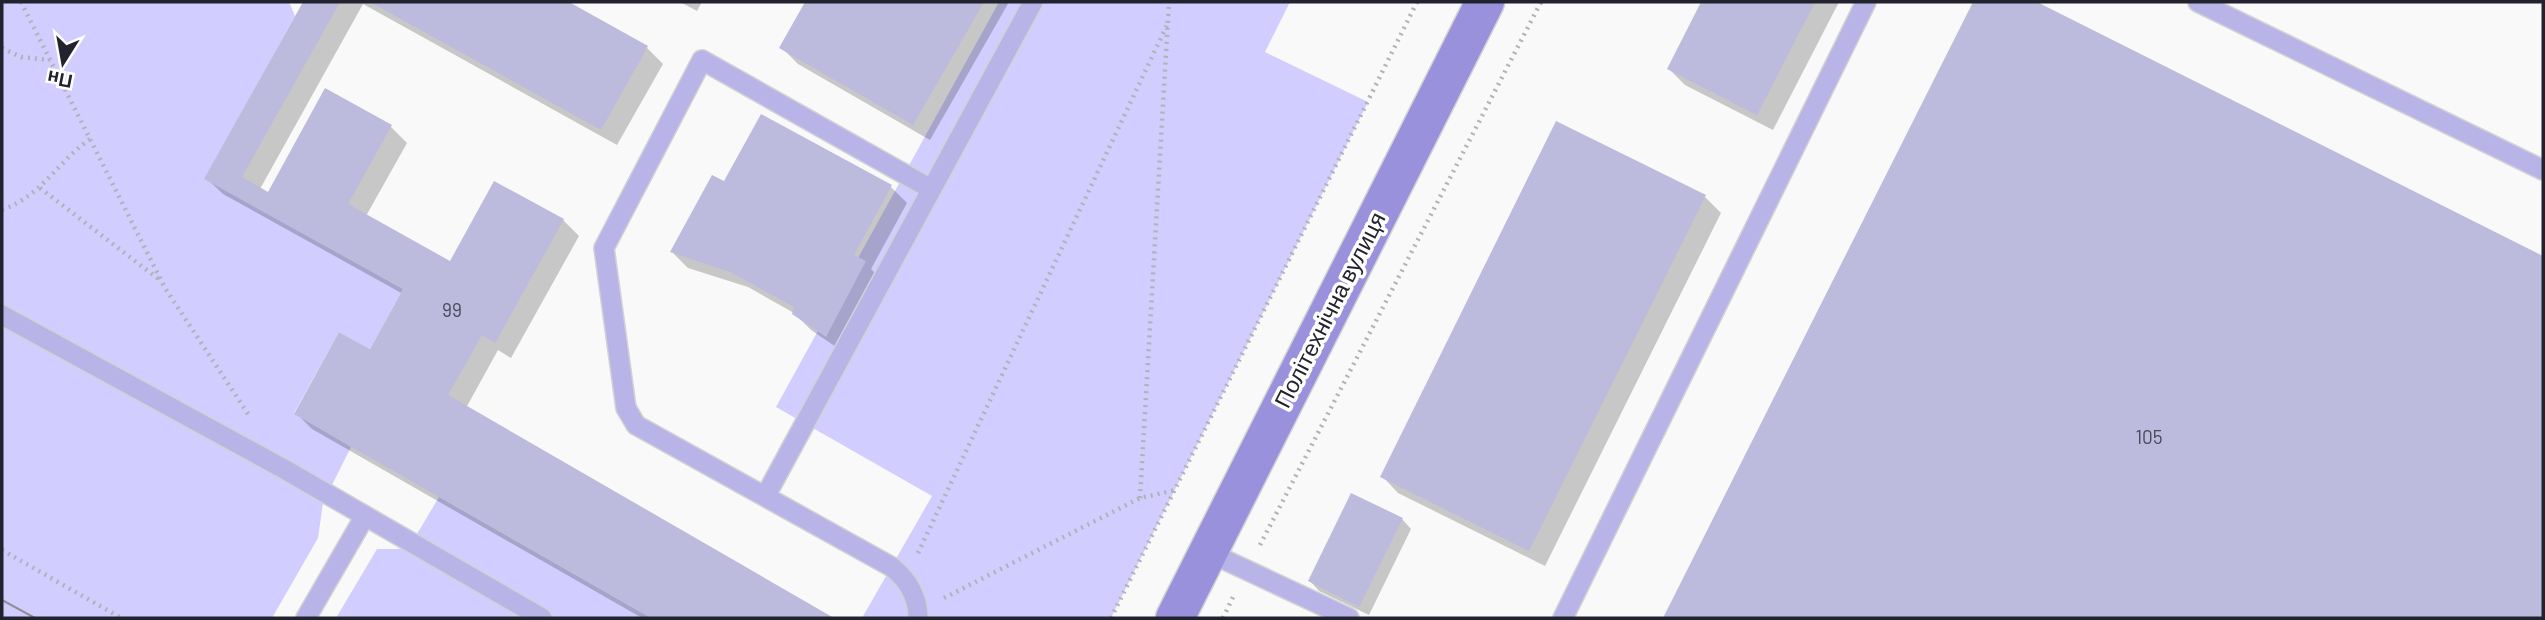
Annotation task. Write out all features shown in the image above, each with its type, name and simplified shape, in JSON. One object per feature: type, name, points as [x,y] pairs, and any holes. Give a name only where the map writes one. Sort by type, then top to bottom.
[{"type":"street","name":"Політехнічна вулиця","points":[[1175,618],[1485,2]]},
{"type":"lane","points":[[766,495],[1033,2]]},
{"type":"lane","points":[[1563,618],[1866,2]]},
{"type":"lane","points":[[2197,2],[2543,170]]},
{"type":"lane","points":[[918,615],[916,599],[905,580],[892,567],[636,425],[625,408],[604,248],[702,60],[931,189]]},
{"type":"lane","points":[[2,315],[284,469],[542,618]]},
{"type":"lane","points":[[306,618],[365,516]]},
{"type":"lane","points":[[1208,552],[1349,618]]},
{"type":"path","points":[[21,2],[162,282],[284,469]]},
{"type":"path","points":[[1140,498],[1168,2]]},
{"type":"path","points":[[1111,618],[1417,2]]},
{"type":"path","points":[[1223,618],[1541,2]]},
{"type":"path","points":[[905,580],[1167,25]]},
{"type":"path","points":[[2,48],[21,57],[50,60]]},
{"type":"path","points":[[2,210],[22,202],[40,188],[76,149],[90,139]]},
{"type":"path","points":[[40,188],[162,282]]},
{"type":"path","points":[[918,615],[1140,498],[1176,490]]},
{"type":"path","points":[[2,550],[121,618]]},
{"type":"shaded area","points":[[2,2],[289,2],[295,16],[205,179],[403,289],[370,349],[339,332],[294,413],[351,447],[323,503],[318,538],[272,618],[2,618]]},
{"type":"shaded area","points":[[999,2],[1290,2],[1265,52],[1368,102],[1111,618],[862,618],[932,496],[776,407]]},
{"type":"shaded area","points":[[439,497],[651,618],[336,618],[377,549],[408,549]]},
{"type":"building","points":[[303,2],[340,2],[242,177],[268,192],[325,88],[392,125],[348,204],[450,261],[494,181],[564,219],[495,343],[482,335],[448,395],[834,618],[651,618],[294,414],[339,332],[370,349],[403,289],[204,179]]},
{"type":"building","points":[[370,2],[569,2],[648,46],[601,130]]},
{"type":"building","points":[[805,2],[984,2],[913,125],[779,48]]},
{"type":"building","points":[[1701,2],[1815,2],[1757,115],[1667,69]]},
{"type":"building","points":[[1973,2],[2037,2],[2543,256],[2543,618],[1663,618]]},
{"type":"building","points":[[761,114],[892,185],[854,255],[866,261],[826,337],[792,314],[794,307],[730,272],[670,252],[712,175],[724,181]]},
{"type":"building","points":[[1556,121],[1706,195],[1529,551],[1380,477]]},
{"type":"building","points":[[1351,493],[1403,518],[1359,607],[1308,581]]},
{"type":"tram line","points":[[2,600],[35,618]]}]
